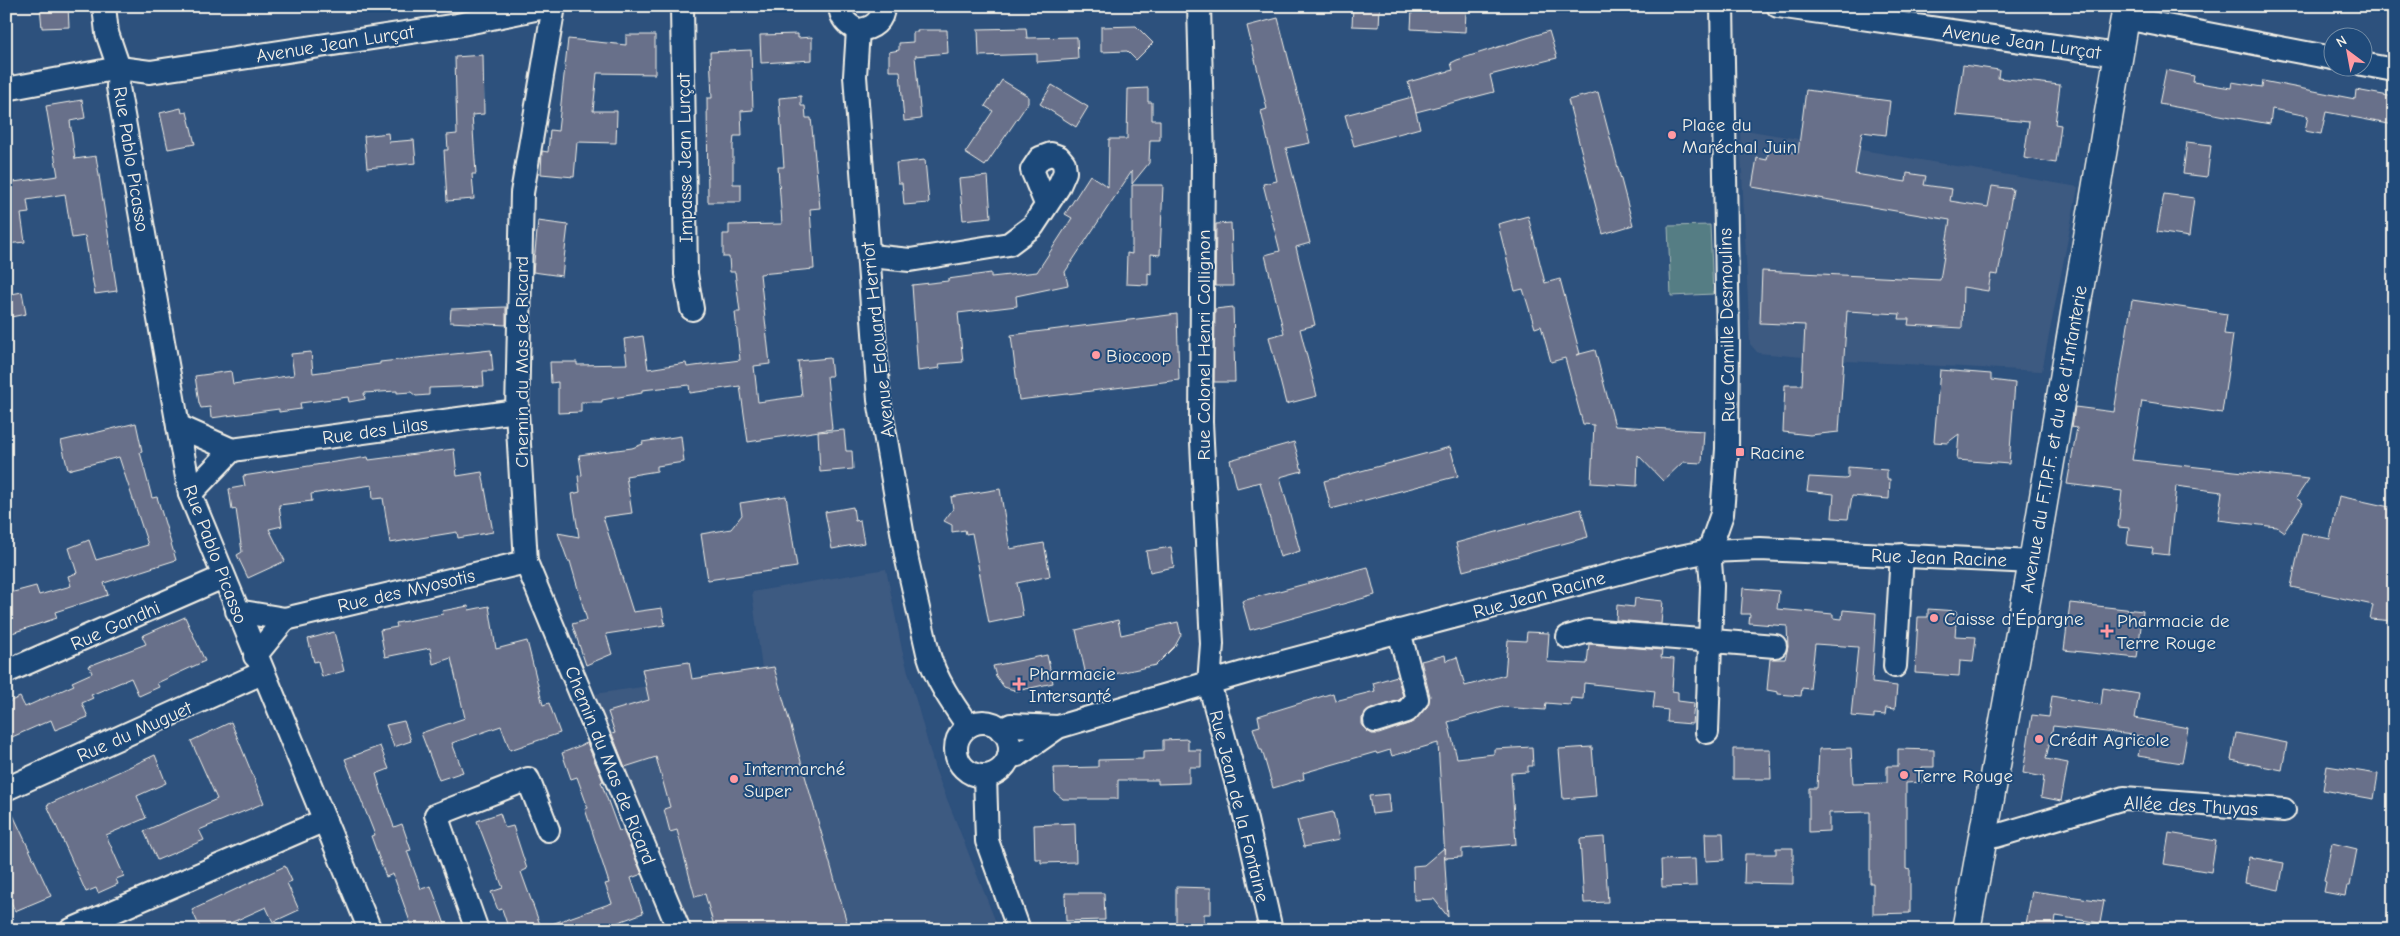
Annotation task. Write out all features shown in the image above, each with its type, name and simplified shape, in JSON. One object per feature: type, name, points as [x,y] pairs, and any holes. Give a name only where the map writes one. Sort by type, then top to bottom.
[{"type":"main road","name":"Avenue du F.T.P.F. et du 8e d'Infanterie","points":[[1966,930],[2033,562],[2126,12]]},
{"type":"street","name":"Rue Pablo Picasso","points":[[104,6],[107,33],[119,68],[118,87],[190,494],[370,930]]},
{"type":"street","name":"Avenue Jean Lurçat","points":[[6,89],[119,68],[150,72],[457,24],[552,6]]},
{"type":"street","name":"Chemin du Mas de Ricard","points":[[552,6],[522,193],[517,411],[526,562],[679,930]]},
{"type":"street","name":"Impasse Jean Lurçat","points":[[682,6],[686,274],[692,309]]},
{"type":"street","points":[[840,6],[841,16],[845,22],[858,30],[873,26],[879,21],[883,6]]},
{"type":"street","name":"Rue Colonel Henri Collignon","points":[[1199,6],[1203,160],[1200,422],[1212,644],[1209,683]]},
{"type":"street","name":"Rue Camille Desmoulins","points":[[1707,732],[1712,586],[1709,551],[1722,514],[1727,449],[1728,342],[1722,6]]},
{"type":"street","name":"Avenue Jean Lurçat","points":[[1778,6],[2118,55]]},
{"type":"street","points":[[2126,12],[2322,56]]},
{"type":"street","name":"Avenue Edouard Herriot","points":[[858,30],[855,76],[865,223],[870,256],[879,400],[907,560],[932,667],[968,726]]},
{"type":"street","points":[[2372,66],[2394,70]]},
{"type":"street","points":[[870,256],[910,260],[1009,244],[1033,226],[1046,204]]},
{"type":"street","name":"Rue des Lilas","points":[[232,450],[517,411]]},
{"type":"street","points":[[178,426],[232,450],[190,494]]},
{"type":"street","name":"Rue Jean Racine","points":[[1001,730],[1011,725],[1058,727],[1209,683],[1400,631],[1675,558],[1709,551],[1760,549],[2033,562]]},
{"type":"street","points":[[1895,666],[1902,555]]},
{"type":"street","name":"Rue des Myosotis","points":[[237,611],[285,619],[526,562]]},
{"type":"street","name":"Rue Gandhi","points":[[6,672],[223,577]]},
{"type":"street","points":[[259,664],[285,619]]},
{"type":"street","points":[[1375,721],[1407,711],[1417,699],[1400,631]]},
{"type":"street","points":[[1568,637],[1588,631],[1775,646]]},
{"type":"street","name":"Rue du Muguet","points":[[6,789],[259,664]]},
{"type":"street","name":"Rue Jean de la Fontaine","points":[[1209,683],[1243,806],[1271,930]]},
{"type":"street","points":[[979,723],[991,724],[1001,730],[1008,742],[1009,756],[1004,766],[996,773],[985,776],[974,775],[965,770],[958,761],[956,751],[958,737],[968,726],[979,723]]},
{"type":"street","name":"Rue Jean Racine","points":[[1009,756],[1018,755],[1058,727]]},
{"type":"street","points":[[985,776],[987,841],[1019,930]]},
{"type":"street","points":[[477,930],[436,815],[528,779],[548,830]]},
{"type":"street","name":"Allée des Thuyas","points":[[1983,834],[1996,836],[2124,798],[2284,810]]},
{"type":"street","points":[[71,930],[325,820]]},
{"type":"shaded area","points":[[1740,129],[2078,187],[2042,371],[1848,361],[1758,353],[1750,344]]},
{"type":"shaded area","points":[[886,569],[902,650],[935,769],[999,930],[686,930],[595,694],[762,669],[752,592]]},
{"type":"green space","points":[[1710,225],[1713,294],[1671,296],[1668,226]]},
{"type":"building","points":[[40,6],[68,6],[69,27],[42,28]]},
{"type":"building","points":[[1353,6],[1380,7],[1379,27],[1352,26]]},
{"type":"building","points":[[1412,9],[1466,11],[1465,32],[1411,29]]},
{"type":"building","points":[[1278,18],[1310,143],[1286,148],[1310,243],[1296,247],[1315,325],[1300,329],[1317,396],[1286,404],[1269,337],[1284,333],[1265,255],[1280,251],[1263,184],[1277,181],[1261,111],[1267,109],[1247,26]]},
{"type":"building","points":[[1136,26],[1153,43],[1136,60],[1127,51],[1101,52],[1101,27]]},
{"type":"building","points":[[1026,28],[1027,38],[1077,37],[1078,59],[1037,62],[1037,54],[979,56],[978,29]]},
{"type":"building","points":[[917,30],[947,30],[948,53],[915,56],[921,119],[904,121],[900,71],[889,71],[889,52],[899,50],[899,43],[913,42],[913,32],[918,32]]},
{"type":"building","points":[[1549,31],[1557,58],[1490,75],[1494,92],[1416,112],[1408,82],[1453,70],[1451,63],[1457,60]]},
{"type":"building","points":[[798,34],[798,38],[812,37],[812,60],[761,63],[760,35]]},
{"type":"building","points":[[626,35],[655,35],[655,74],[597,73],[593,111],[617,111],[616,143],[577,142],[574,177],[541,174],[542,151],[548,152],[550,130],[558,131],[568,39],[626,45]]},
{"type":"building","points":[[751,50],[753,110],[741,111],[742,136],[734,136],[733,146],[733,184],[741,184],[741,202],[708,202],[707,98],[712,98],[710,52]]},
{"type":"building","points":[[483,55],[484,114],[472,115],[476,174],[472,174],[474,199],[447,201],[444,150],[448,150],[447,135],[457,134],[455,57]]},
{"type":"building","points":[[1963,65],[1999,70],[1998,78],[2060,85],[2055,124],[2061,125],[2056,163],[2024,158],[2029,122],[1956,115]]},
{"type":"building","points":[[2166,70],[2194,76],[2193,82],[2231,88],[2232,82],[2262,87],[2263,81],[2355,99],[2356,90],[2394,97],[2394,125],[2326,112],[2321,134],[2305,131],[2308,116],[2272,109],[2270,124],[2159,104]]},
{"type":"building","points":[[1002,80],[1028,96],[1028,103],[985,166],[965,153],[993,111],[985,106]]},
{"type":"building","points":[[1052,85],[1088,107],[1076,127],[1040,104]]},
{"type":"building","points":[[1148,88],[1148,102],[1152,102],[1152,120],[1160,120],[1160,140],[1150,140],[1149,163],[1132,184],[1132,171],[1065,272],[1068,285],[1016,296],[1017,306],[958,313],[963,362],[939,364],[940,368],[918,371],[912,285],[991,273],[991,277],[1037,272],[1072,218],[1065,214],[1090,175],[1108,187],[1109,139],[1127,139],[1128,89]]},
{"type":"building","points":[[1806,90],[1890,101],[1886,135],[1862,132],[1855,174],[1906,182],[1907,173],[1926,176],[1924,185],[1952,189],[1950,201],[1988,207],[1992,186],[2013,189],[1998,275],[1991,274],[1988,291],[1963,287],[1962,328],[1908,325],[1909,319],[1899,319],[1900,314],[1847,311],[1839,432],[1810,435],[1783,432],[1785,385],[1802,385],[1805,325],[1760,323],[1762,271],[1940,280],[1950,220],[1752,187],[1757,158],[1767,160],[1769,148],[1798,153]]},
{"type":"building","points":[[1598,92],[1633,225],[1603,234],[1568,100]]},
{"type":"building","points":[[801,96],[801,106],[805,106],[806,118],[811,118],[820,208],[810,209],[814,269],[760,274],[770,364],[754,366],[758,402],[802,396],[798,361],[830,358],[832,376],[827,376],[832,429],[748,442],[740,386],[690,393],[689,385],[642,390],[642,393],[602,400],[602,402],[581,402],[581,412],[558,413],[558,382],[551,383],[550,362],[577,362],[577,365],[627,364],[624,339],[643,336],[648,369],[686,363],[687,367],[740,360],[735,312],[740,312],[735,272],[730,272],[729,257],[723,257],[723,234],[729,234],[729,225],[782,224],[778,167],[784,167],[779,98]]},
{"type":"building","points":[[1412,97],[1420,128],[1354,146],[1345,115]]},
{"type":"building","points":[[82,100],[85,118],[70,121],[75,159],[96,156],[117,291],[95,294],[85,236],[72,238],[65,194],[27,200],[29,213],[21,214],[25,242],[6,244],[6,183],[58,176],[46,106]]},
{"type":"building","points":[[181,108],[182,113],[187,112],[195,144],[168,149],[160,113]]},
{"type":"building","points":[[388,133],[389,142],[414,140],[416,163],[367,168],[364,136]]},
{"type":"building","points":[[2187,142],[2211,145],[2207,177],[2183,174]]},
{"type":"building","points":[[925,160],[929,203],[904,205],[902,183],[898,183],[896,163]]},
{"type":"building","points":[[988,176],[991,217],[963,220],[959,179]]},
{"type":"building","points":[[1132,185],[1163,185],[1160,255],[1151,254],[1151,274],[1148,273],[1148,285],[1126,284],[1127,253],[1132,254]]},
{"type":"building","points":[[2164,194],[2194,198],[2189,237],[2157,232]]},
{"type":"building","points":[[1528,216],[1545,283],[1560,279],[1580,354],[1595,350],[1615,426],[1704,431],[1702,463],[1683,462],[1663,481],[1638,455],[1637,486],[1591,483],[1594,425],[1583,424],[1565,358],[1551,362],[1541,326],[1535,328],[1523,289],[1515,291],[1498,224]]},
{"type":"building","points":[[538,221],[568,225],[562,276],[533,272]]},
{"type":"building","points":[[1231,223],[1233,286],[1215,286],[1216,224]]},
{"type":"building","points":[[22,292],[26,314],[6,318],[6,295]]},
{"type":"building","points":[[2132,300],[2227,314],[2224,334],[2233,335],[2222,413],[2142,401],[2132,460],[2309,479],[2296,498],[2303,503],[2284,532],[2277,527],[2218,520],[2222,492],[2176,486],[2169,555],[2152,553],[2153,548],[2127,545],[2129,528],[2118,527],[2122,491],[2067,484],[2077,428],[2072,427],[2075,407],[2114,412]]},
{"type":"building","points":[[506,307],[506,325],[450,322],[451,309]]},
{"type":"building","points":[[1233,307],[1235,382],[1214,382],[1215,309]]},
{"type":"building","name":"Biocoop","points":[[1177,314],[1179,380],[1019,400],[1011,335]]},
{"type":"building","points":[[491,350],[493,371],[483,371],[484,386],[429,388],[429,395],[416,396],[411,392],[397,393],[397,391],[364,393],[365,399],[349,402],[348,397],[300,403],[301,409],[279,412],[279,409],[211,418],[210,407],[201,408],[199,403],[195,376],[231,371],[233,384],[294,375],[291,354],[311,352],[313,373],[380,364],[380,362]]},
{"type":"building","points":[[1940,370],[1991,374],[1991,380],[2015,383],[2009,464],[1957,460],[1959,434],[1947,443],[1934,442]]},
{"type":"building","points":[[136,423],[142,451],[140,452],[152,498],[157,497],[176,560],[104,583],[108,595],[55,612],[57,618],[6,635],[6,594],[36,586],[39,595],[71,586],[68,576],[77,573],[69,548],[89,540],[96,560],[148,545],[119,457],[68,470],[61,441]]},
{"type":"building","points":[[844,430],[846,451],[852,451],[853,469],[820,472],[818,432]]},
{"type":"building","points":[[681,436],[684,462],[657,466],[657,471],[626,476],[632,513],[603,517],[633,612],[662,608],[665,625],[606,634],[612,654],[586,665],[572,624],[587,620],[570,561],[568,561],[558,533],[579,537],[572,494],[580,492],[578,476],[582,475],[579,455],[632,448],[643,444],[642,442]]},
{"type":"building","points":[[1294,442],[1302,471],[1280,477],[1300,551],[1280,557],[1260,482],[1237,488],[1230,460]]},
{"type":"building","points":[[1450,447],[1458,476],[1331,509],[1324,481]]},
{"type":"building","points":[[454,449],[457,476],[482,472],[493,532],[458,538],[457,532],[390,543],[383,498],[373,499],[372,485],[311,494],[312,501],[279,505],[282,526],[269,529],[285,561],[248,578],[237,555],[242,552],[236,509],[232,510],[229,489],[245,486],[243,476],[368,457],[369,460]]},
{"type":"building","points":[[1848,467],[1887,470],[1887,479],[1890,479],[1889,499],[1852,496],[1848,519],[1832,518],[1834,494],[1807,491],[1809,477],[1845,479],[1848,478]]},
{"type":"building","points":[[1000,489],[1010,549],[1044,543],[1050,576],[1017,583],[1023,616],[989,623],[972,533],[966,534],[965,530],[952,532],[952,525],[944,521],[953,509],[951,497]]},
{"type":"building","points":[[786,496],[797,567],[708,580],[701,534],[731,529],[742,515],[740,503]]},
{"type":"building","points":[[2339,496],[2394,508],[2394,621],[2370,619],[2373,605],[2291,587],[2302,533],[2330,539]]},
{"type":"building","points":[[853,507],[855,521],[860,520],[864,543],[832,549],[825,512]]},
{"type":"building","points":[[1581,509],[1588,537],[1463,571],[1456,543]]},
{"type":"building","points":[[1171,547],[1174,567],[1150,572],[1146,551]]},
{"type":"building","points":[[1368,567],[1375,595],[1250,630],[1242,601]]},
{"type":"building","points":[[1743,588],[1779,591],[1777,609],[1833,614],[1833,618],[1842,619],[1843,610],[1876,613],[1872,683],[1897,686],[1895,709],[1886,708],[1885,715],[1874,714],[1874,718],[1851,716],[1858,647],[1815,644],[1810,689],[1802,688],[1801,696],[1778,694],[1778,692],[1767,690],[1770,659],[1785,659],[1788,647],[1787,626],[1749,623],[1750,614],[1741,614]]},
{"type":"building","points":[[1635,598],[1663,601],[1661,624],[1616,620],[1617,605],[1634,607]]},
{"type":"building","name":"Pharmacie de Terre Rouge","points":[[2070,603],[2143,611],[2137,658],[2064,650]]},
{"type":"building","points":[[468,606],[469,610],[489,606],[496,649],[527,641],[543,705],[549,703],[560,733],[510,750],[501,726],[452,743],[463,772],[439,780],[421,733],[465,718],[451,658],[433,664],[430,648],[385,657],[380,630],[397,627],[396,623],[443,614],[442,611]]},
{"type":"building","points":[[1928,609],[1957,611],[1955,636],[1976,637],[1973,662],[1960,661],[1959,676],[1915,673],[1918,617],[1928,617]]},
{"type":"building","points":[[185,617],[205,661],[157,683],[159,687],[139,696],[131,678],[91,695],[93,698],[82,703],[88,717],[55,730],[51,720],[12,737],[6,723],[6,703],[20,697],[25,707],[74,685],[72,682],[92,673],[89,666],[146,644],[142,636]]},
{"type":"building","points":[[1118,620],[1121,635],[1178,622],[1181,635],[1175,646],[1156,665],[1087,680],[1076,630]]},
{"type":"building","points":[[334,632],[344,671],[322,677],[318,661],[314,662],[308,639]]},
{"type":"building","points":[[1527,632],[1549,633],[1547,662],[1587,664],[1589,644],[1662,650],[1661,658],[1674,659],[1672,691],[1678,692],[1678,701],[1694,703],[1692,724],[1667,722],[1668,710],[1653,708],[1655,691],[1584,683],[1583,699],[1571,698],[1570,705],[1546,703],[1545,710],[1502,707],[1448,722],[1457,758],[1494,754],[1494,749],[1532,747],[1533,766],[1528,766],[1528,772],[1511,773],[1516,844],[1462,849],[1462,857],[1445,858],[1438,743],[1392,756],[1390,750],[1377,754],[1376,752],[1303,773],[1304,779],[1273,788],[1262,750],[1260,750],[1253,728],[1260,726],[1258,716],[1333,693],[1335,701],[1375,691],[1373,683],[1397,676],[1403,696],[1399,700],[1371,709],[1362,718],[1362,724],[1366,730],[1372,734],[1379,734],[1411,723],[1427,707],[1430,696],[1421,661],[1445,655],[1446,661],[1457,657],[1465,686],[1505,675],[1508,640],[1526,641]]},
{"type":"building","points":[[1047,655],[1053,683],[1017,691],[1004,687],[996,676],[993,666]]},
{"type":"building","name":"Intermarché Super","points":[[689,662],[692,679],[774,667],[849,930],[715,930],[705,894],[695,897],[677,830],[670,832],[664,809],[670,807],[656,757],[625,767],[612,734],[615,733],[608,712],[649,700],[642,669]]},
{"type":"building","name":"Crédit Agricole","points":[[2103,688],[2139,694],[2135,718],[2188,728],[2182,763],[2138,756],[2142,736],[2053,726],[2046,759],[2068,763],[2061,801],[2041,797],[2044,777],[2023,773],[2032,715],[2049,717],[2052,696],[2101,705]]},
{"type":"building","points":[[404,721],[411,741],[394,747],[386,725]]},
{"type":"building","points":[[231,722],[264,803],[199,830],[204,840],[157,860],[144,831],[217,799],[191,741]]},
{"type":"building","points":[[2236,733],[2287,743],[2282,770],[2231,760]]},
{"type":"building","points":[[1188,739],[1188,750],[1201,750],[1201,767],[1189,767],[1189,783],[1158,784],[1158,780],[1118,780],[1118,799],[1063,799],[1055,792],[1054,768],[1098,767],[1098,760],[1143,759],[1143,751],[1163,750],[1163,740]]},
{"type":"building","points":[[587,743],[603,781],[601,782],[619,831],[623,830],[642,874],[631,878],[643,913],[598,930],[543,930],[543,927],[612,903],[605,884],[609,883],[585,809],[588,808],[577,777],[571,779],[562,753]]},
{"type":"building","points":[[380,746],[389,769],[376,774],[394,827],[402,824],[411,850],[407,851],[421,889],[431,886],[447,930],[413,930],[393,874],[386,877],[371,836],[375,835],[345,759]]},
{"type":"building","points":[[1592,747],[1596,796],[1563,799],[1559,749]]},
{"type":"building","points":[[1851,748],[1853,784],[1887,783],[1887,766],[1898,766],[1898,749],[1934,750],[1934,767],[1922,767],[1922,782],[1906,783],[1906,869],[1910,870],[1910,913],[1873,914],[1873,883],[1870,883],[1870,812],[1829,813],[1829,831],[1809,832],[1809,788],[1817,788],[1819,749]]},
{"type":"building","points":[[1733,749],[1770,749],[1771,779],[1733,779]]},
{"type":"building","points":[[155,755],[166,783],[137,796],[146,818],[106,835],[124,876],[116,879],[118,884],[98,893],[96,888],[86,892],[47,805]]},
{"type":"building","points":[[2327,766],[2378,774],[2374,799],[2323,790]]},
{"type":"building","points":[[1388,794],[1390,812],[1372,814],[1369,796]]},
{"type":"building","points":[[7,802],[51,896],[15,911],[6,891]]},
{"type":"building","points":[[1333,812],[1339,840],[1304,847],[1297,820]]},
{"type":"building","points":[[500,813],[505,828],[513,826],[527,869],[521,872],[542,930],[509,930],[502,909],[498,910],[491,892],[503,888],[477,821]]},
{"type":"building","points":[[1075,823],[1076,862],[1041,863],[1041,859],[1035,859],[1034,825]]},
{"type":"building","points":[[1705,833],[1723,833],[1724,860],[1706,861]]},
{"type":"building","points":[[2169,833],[2216,841],[2211,872],[2164,864]]},
{"type":"building","points":[[1604,837],[1608,902],[1584,903],[1580,839]]},
{"type":"building","points":[[2332,843],[2357,849],[2350,886],[2347,886],[2345,896],[2324,892],[2326,882],[2324,881]]},
{"type":"building","points":[[1444,848],[1448,917],[1434,899],[1414,900],[1413,866],[1424,865]]},
{"type":"building","points":[[1776,848],[1793,848],[1793,884],[1744,883],[1745,854],[1776,854]]},
{"type":"building","points":[[2249,857],[2284,863],[2279,890],[2245,883]]},
{"type":"building","points":[[1695,859],[1696,886],[1662,887],[1661,860]]},
{"type":"building","points":[[285,866],[292,881],[287,883],[299,910],[273,922],[266,907],[215,930],[201,930],[192,910]]},
{"type":"building","points":[[1176,887],[1211,888],[1211,914],[1204,914],[1204,930],[1176,930]]},
{"type":"building","points":[[2032,891],[2104,901],[2100,923],[2056,916],[2054,930],[2025,930]]},
{"type":"building","points":[[1065,893],[1104,893],[1105,920],[1066,921]]},
{"type":"place","name":"Place du Maréchal Juin","points":[[1672,135]]},
{"type":"place","name":"Biocoop","points":[[1096,355]]},
{"type":"place","name":"Racine","points":[[1740,452]]},
{"type":"place","name":"Caisse d'Épargne","points":[[1934,618]]},
{"type":"place","name":"Pharmacie de Terre Rouge","points":[[2107,631]]},
{"type":"place","name":"Pharmacie Intersanté","points":[[1019,684]]},
{"type":"place","name":"Crédit Agricole","points":[[2039,739]]},
{"type":"place","name":"Terre Rouge","points":[[1904,775]]},
{"type":"place","name":"Intermarché Super","points":[[734,779]]}]
